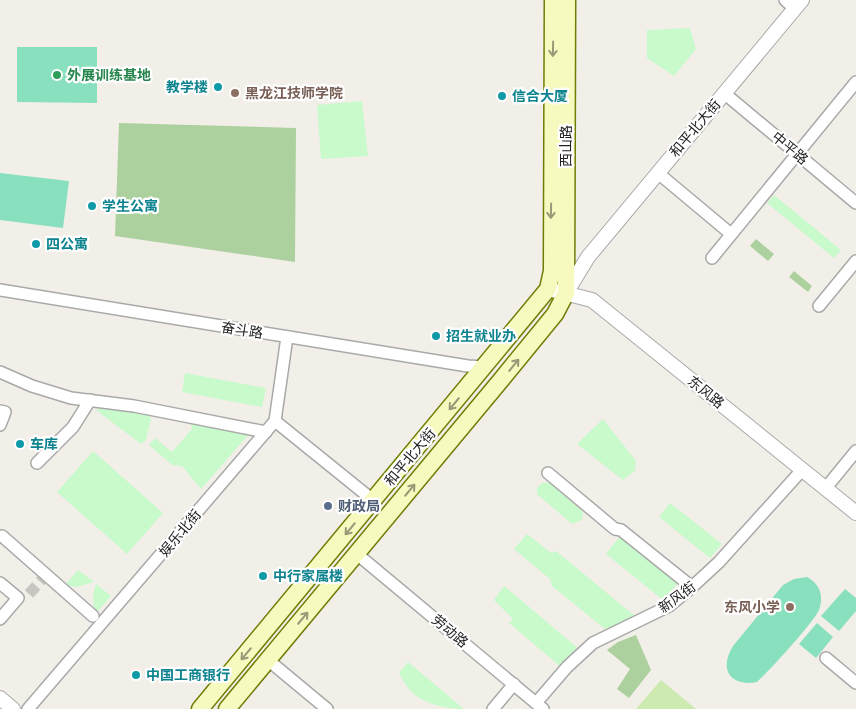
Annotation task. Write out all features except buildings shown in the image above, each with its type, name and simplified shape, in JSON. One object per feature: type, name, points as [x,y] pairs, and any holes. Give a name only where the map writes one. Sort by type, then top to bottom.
[{"type":"main road","name":"西山路","points":[[553,0],[563,278]]},
{"type":"main road","name":"西山路","points":[[563,278],[566,248],[567,0]]},
{"type":"main road","name":"和平北大街","points":[[200,709],[485,367],[563,278]]},
{"type":"main road","name":"和平北大街","points":[[228,709],[555,314],[563,278]]},
{"type":"street","name":"和平北大街","points":[[563,278],[588,257],[724,93],[794,3]]},
{"type":"street","points":[[712,258],[856,82]]},
{"type":"street","name":"中平路","points":[[724,93],[856,203]]},
{"type":"street","points":[[658,173],[731,234]]},
{"type":"street","points":[[819,306],[856,261]]},
{"type":"street","name":"东风路","points":[[563,278],[856,514]]},
{"type":"street","points":[[563,278],[592,300]]},
{"type":"street","name":"奋斗路","points":[[0,290],[468,366],[485,367]]},
{"type":"street","points":[[287,337],[275,421],[374,501]]},
{"type":"street","points":[[0,372],[56,393],[266,432]]},
{"type":"street","points":[[37,464],[73,427],[90,400]]},
{"type":"street","points":[[0,410],[5,412],[0,425]]},
{"type":"street","name":"娱乐北街","points":[[28,709],[275,421]]},
{"type":"street","points":[[825,489],[856,452]]},
{"type":"street","name":"新风街","points":[[540,706],[567,667],[593,644],[669,606],[692,587],[719,562],[802,470]]},
{"type":"street","points":[[548,473],[615,529],[621,530],[692,587]]},
{"type":"street","points":[[2,536],[93,616]]},
{"type":"street","name":"劳动路","points":[[357,554],[540,706]]},
{"type":"street","points":[[0,583],[24,596],[0,619]]},
{"type":"street","points":[[826,658],[856,683]]},
{"type":"street","points":[[268,660],[327,709]]},
{"type":"street","points":[[492,709],[514,684]]},
{"type":"street","points":[[0,698],[13,709]]},
{"type":"green space","points":[[690,28],[696,49],[674,76],[647,58],[647,30]]},
{"type":"green space","name":"外展训练基地","points":[[17,47],[97,47],[97,103],[17,102]]},
{"type":"green space","points":[[362,101],[368,156],[321,159],[317,105]]},
{"type":"green space","points":[[119,123],[296,128],[295,262],[115,236]]},
{"type":"green space","points":[[0,173],[69,181],[63,228],[0,220]]},
{"type":"green space","points":[[774,195],[841,250],[834,258],[767,203]]},
{"type":"green space","points":[[756,239],[774,254],[768,261],[750,246]]},
{"type":"green space","points":[[794,271],[812,286],[808,292],[789,277]]},
{"type":"green space","points":[[185,373],[266,388],[262,407],[182,392]]},
{"type":"green space","points":[[105,405],[148,414],[151,419],[146,440],[141,444],[96,410]]},
{"type":"green space","points":[[603,419],[636,461],[635,471],[623,480],[577,444]]},
{"type":"green space","points":[[191,423],[249,434],[201,489],[182,466],[172,465],[149,445],[155,438],[172,452],[192,429]]},
{"type":"green space","points":[[93,451],[163,513],[127,554],[57,492]]},
{"type":"green space","points":[[542,483],[550,483],[583,512],[582,520],[572,524],[537,494],[537,488]]},
{"type":"green space","points":[[670,503],[722,544],[710,558],[659,517]]},
{"type":"green space","points":[[527,534],[551,553],[556,551],[636,617],[605,629],[552,586],[550,579],[514,549]]},
{"type":"green space","points":[[620,536],[678,583],[663,600],[606,554]]},
{"type":"green space","points":[[78,570],[94,582],[77,587],[65,585]]},
{"type":"green space","points":[[807,577],[815,583],[821,595],[819,610],[809,625],[757,682],[740,682],[734,679],[727,669],[727,662],[733,646],[783,585],[794,579]]},
{"type":"green space","points":[[96,584],[111,596],[96,613],[94,611],[93,594]]},
{"type":"green space","points":[[504,586],[579,649],[562,668],[509,623],[513,619],[494,600]]},
{"type":"green space","points":[[845,589],[856,598],[856,611],[839,631],[821,616]]},
{"type":"green space","points":[[817,623],[833,637],[816,658],[799,644]]},
{"type":"green space","points":[[636,635],[651,670],[629,698],[617,689],[630,669],[607,650],[618,642]]},
{"type":"green space","points":[[408,662],[464,709],[435,705],[415,695],[399,673]]},
{"type":"green space","points":[[661,680],[696,709],[636,709]]},
{"type":"tunnel","points":[[29,594],[46,575]]},
{"type":"place","name":"外展训练基地","points":[[57,75]]},
{"type":"place","name":"教学楼","points":[[218,87]]},
{"type":"place","name":"黑龙江技师学院","points":[[235,93]]},
{"type":"place","name":"信合大厦","points":[[502,96]]},
{"type":"place","name":"学生公寓","points":[[92,206]]},
{"type":"place","name":"四公寓","points":[[36,244]]},
{"type":"place","name":"招生就业办","points":[[436,336]]},
{"type":"place","name":"车库","points":[[20,444]]},
{"type":"place","name":"财政局","points":[[328,506]]},
{"type":"place","name":"中行家属楼","points":[[263,576]]},
{"type":"place","name":"东风小学","points":[[790,607]]},
{"type":"place","name":"中国工商银行","points":[[136,675]]}]
